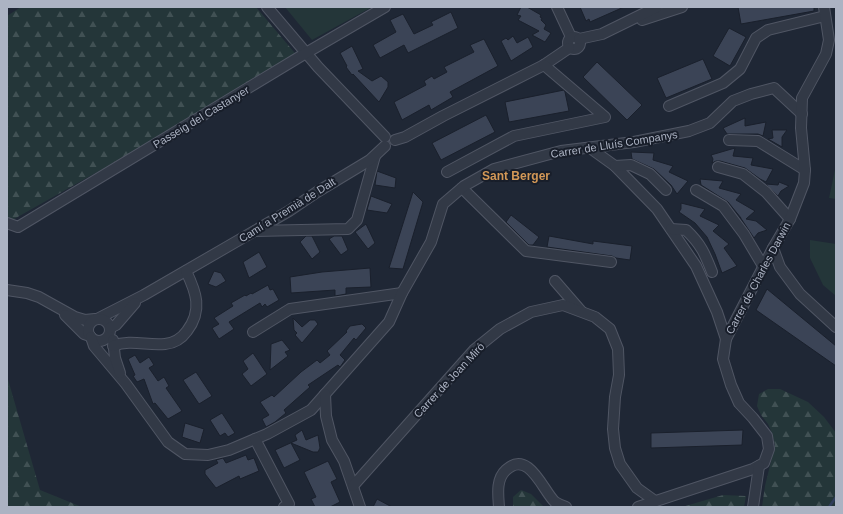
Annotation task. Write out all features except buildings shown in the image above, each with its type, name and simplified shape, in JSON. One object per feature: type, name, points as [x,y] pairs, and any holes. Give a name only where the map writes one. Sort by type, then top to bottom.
[{"type":"street","points":[[267,7],[306,53],[388,141]]},
{"type":"street","name":"Passeig del Castanyer","points":[[7,223],[18,227],[385,7]]},
{"type":"street","points":[[557,7],[575,38],[589,38],[682,7]]},
{"type":"street","points":[[602,34],[657,7]]},
{"type":"street","points":[[668,106],[723,82],[740,69],[756,38],[768,30],[824,12],[829,40],[826,54],[802,98],[802,114]]},
{"type":"street","name":"Camí a Premià de Dalt","points":[[97,319],[144,295],[289,211],[370,160],[388,141],[405,137],[544,65],[569,48],[572,50],[578,49],[580,45],[575,38]]},
{"type":"street","points":[[447,172],[514,136],[605,117],[544,65]]},
{"type":"street","name":"Carrer de Lluís Companys","points":[[126,384],[168,442],[185,454],[208,454],[229,450],[267,434],[311,410],[389,322],[402,292],[431,242],[443,204],[462,188],[494,169],[561,151],[634,142],[689,131],[710,122],[733,101],[751,94],[774,88],[802,114]]},
{"type":"street","name":"Carrer de Charles Darwin","points":[[759,466],[764,463],[770,449],[767,436],[739,403],[731,385],[723,359],[726,339],[763,266],[790,219],[804,182],[801,128],[802,114]]},
{"type":"street","points":[[729,140],[758,141],[804,170]]},
{"type":"street","points":[[590,148],[615,166],[657,209],[696,266],[717,312],[726,339]]},
{"type":"street","points":[[254,231],[348,229],[357,220],[374,156]]},
{"type":"street","points":[[615,166],[631,165],[650,174],[666,190]]},
{"type":"street","points":[[718,167],[743,174],[766,192],[790,219]]},
{"type":"street","points":[[462,188],[526,252],[611,262]]},
{"type":"street","points":[[696,190],[724,206],[744,234],[763,266]]},
{"type":"street","points":[[671,229],[686,230],[697,240],[712,272]]},
{"type":"street","points":[[773,248],[780,267],[800,294],[836,327]]},
{"type":"street","points":[[114,346],[121,343],[132,342],[166,344],[181,339],[193,323],[197,309],[194,289],[186,271]]},
{"type":"street","points":[[555,281],[583,312]]},
{"type":"street","points":[[7,290],[27,293],[48,301],[84,334],[94,339],[101,341],[108,337],[110,329]]},
{"type":"street","points":[[253,332],[290,309],[402,292]]},
{"type":"street","name":"Camí a Premià de Dalt","points":[[110,329],[116,325],[144,295]]},
{"type":"street","name":"Carrer de Joan Miró","points":[[353,486],[474,350],[500,329],[531,312],[564,305],[595,317],[610,329],[618,349],[619,375],[615,397],[613,429],[620,464],[637,488],[655,501]]},
{"type":"street","points":[[56,307],[75,317],[85,320],[106,320],[113,335],[114,358],[126,384]]},
{"type":"street","points":[[97,319],[92,321],[88,327],[94,346],[126,384]]},
{"type":"street","points":[[325,394],[326,416],[332,440],[344,461],[360,507]]},
{"type":"street","points":[[255,439],[289,504],[284,507]]},
{"type":"street","points":[[499,507],[499,481],[504,472],[510,466],[520,465],[530,468],[537,475],[556,503],[566,507]]},
{"type":"street","points":[[638,507],[759,466]]},
{"type":"street","points":[[753,507],[759,466]]},
{"type":"green space","points":[[21,7],[256,7],[299,58],[7,223],[7,16]]},
{"type":"green space","points":[[285,7],[372,7],[312,40]]},
{"type":"green space","points":[[836,165],[836,199],[829,198]]},
{"type":"green space","points":[[810,240],[836,244],[836,296],[823,285],[810,258]]},
{"type":"green space","points":[[7,376],[40,490],[82,507],[7,507]]},
{"type":"green space","points":[[768,389],[780,389],[808,402],[824,417],[836,433],[836,507],[762,507],[765,486],[775,445],[768,424],[761,415],[757,406],[759,394]]},
{"type":"green space","points":[[521,490],[531,494],[544,507],[513,507],[513,497]]},
{"type":"green space","points":[[723,495],[746,496],[744,507],[682,507]]},
{"type":"waterway","points":[[829,507],[836,497]]},
{"type":"district","name":"Sant Berger","points":[[516,176]]}]
